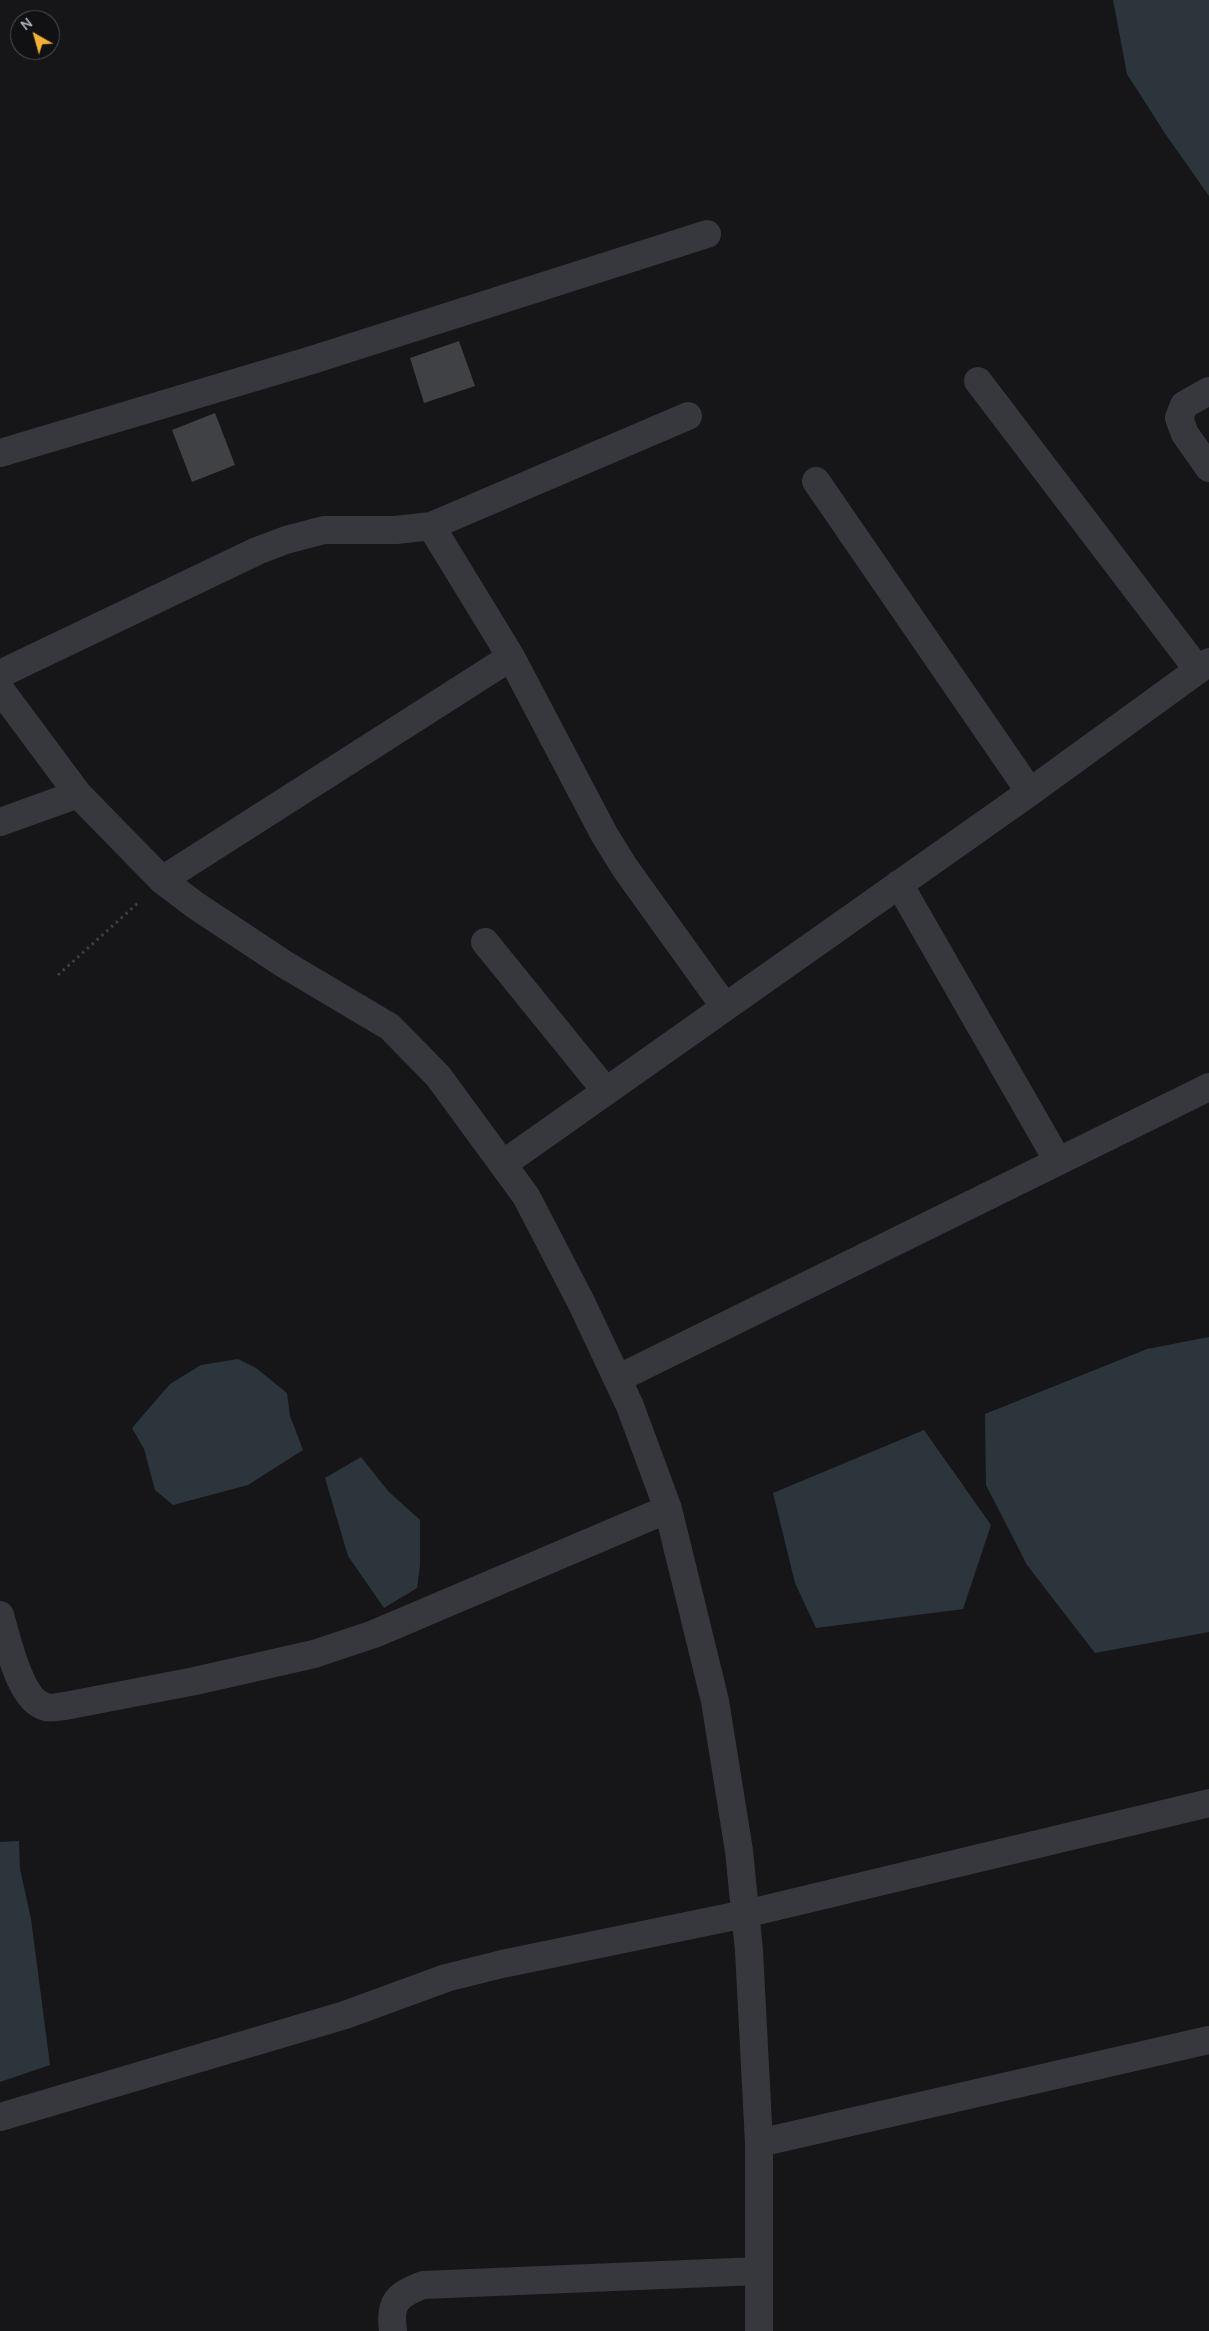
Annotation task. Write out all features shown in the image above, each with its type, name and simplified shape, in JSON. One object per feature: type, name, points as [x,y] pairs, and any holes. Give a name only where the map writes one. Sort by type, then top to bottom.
[{"type":"street","points":[[0,453],[312,360],[706,234]]},
{"type":"street","points":[[503,1164],[1030,792],[1204,666],[978,381]]},
{"type":"street","points":[[1209,391],[1184,405],[1178,418],[1185,434],[1209,468]]},
{"type":"street","points":[[0,674],[256,551],[286,540],[324,530],[396,530],[430,526],[472,510],[688,416]]},
{"type":"street","points":[[816,481],[1030,792]]},
{"type":"street","points":[[430,526],[510,657],[609,841],[626,868],[725,1007]]},
{"type":"street","points":[[162,880],[510,657]]},
{"type":"street","points":[[0,689],[78,794],[162,880],[195,905],[284,964],[390,1027],[438,1076],[526,1196],[582,1304],[630,1406],[668,1509],[715,1701],[740,1851],[760,2143],[759,2331]]},
{"type":"street","points":[[0,822],[78,794]]},
{"type":"street","points":[[899,884],[1058,1161]]},
{"type":"street","points":[[484,942],[606,1091]]},
{"type":"street","points":[[617,1379],[1209,1087]]},
{"type":"street","points":[[0,1615],[18,1674],[32,1699],[46,1707],[65,1706],[195,1681],[314,1654],[374,1634],[668,1509]]},
{"type":"street","points":[[0,2117],[345,2015],[446,1978],[502,1964],[745,1914],[1209,1803]]},
{"type":"street","points":[[760,2143],[1209,2040]]},
{"type":"street","points":[[392,2331],[391,2316],[395,2301],[407,2291],[423,2285],[758,2271]]},
{"type":"path","points":[[58,975],[114,926]]},
{"type":"shaded area","points":[[1113,0],[1209,0],[1209,196],[1164,132],[1127,74]]},
{"type":"shaded area","points":[[1209,1337],[1209,1632],[1095,1653],[1027,1565],[986,1485],[985,1414],[1147,1349]]},
{"type":"shaded area","points":[[238,1359],[256,1368],[287,1393],[290,1416],[303,1450],[248,1485],[173,1505],[155,1490],[144,1449],[132,1428],[170,1384],[201,1365]]},
{"type":"shaded area","points":[[924,1430],[991,1525],[963,1609],[816,1628],[795,1583],[773,1493]]},
{"type":"shaded area","points":[[361,1457],[388,1491],[420,1520],[420,1565],[417,1588],[384,1608],[348,1556],[325,1478]]},
{"type":"shaded area","points":[[19,1841],[20,1869],[31,1919],[50,2065],[0,2082],[0,1842]]},
{"type":"building","points":[[459,341],[475,386],[424,403],[410,358]]},
{"type":"building","points":[[215,413],[235,465],[192,482],[172,430]]}]
